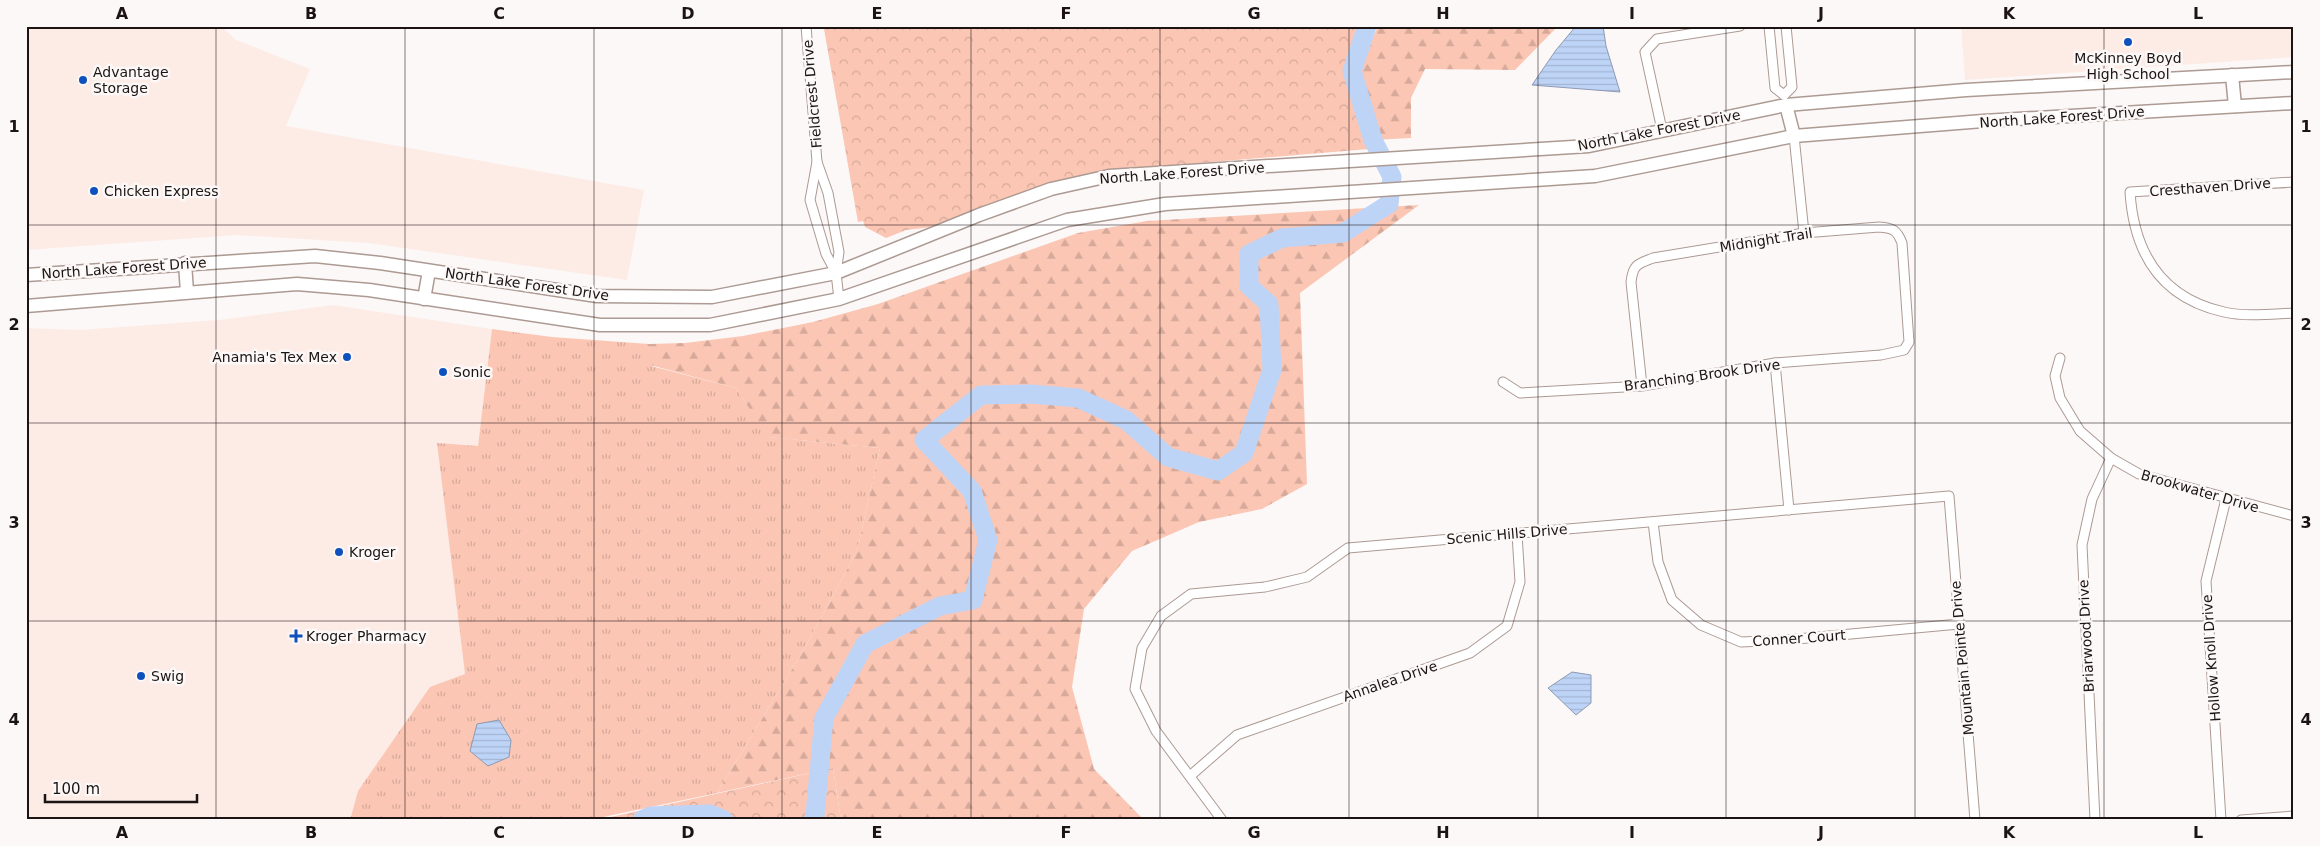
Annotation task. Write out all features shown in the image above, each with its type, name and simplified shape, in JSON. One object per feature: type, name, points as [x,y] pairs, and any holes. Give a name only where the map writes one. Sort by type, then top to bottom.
[{"type":"main road","name":"North Lake Forest Drive","points":[[26,275],[185,263],[315,256],[380,263],[597,296],[712,297],[836,274],[979,215],[1051,189],[1109,176],[1589,146],[1785,100],[2294,72]]},
{"type":"main road","points":[[2232,75],[2234,106]]},
{"type":"main road","points":[[1785,100],[1794,136]]},
{"type":"main road","name":"North Lake Forest Drive","points":[[26,306],[297,284],[369,290],[600,325],[710,325],[839,299],[1067,220],[1165,204],[1595,176],[1794,136],[2294,103]]},
{"type":"main road","points":[[185,263],[187,292]]},
{"type":"main road","points":[[424,299],[429,271]]},
{"type":"street","name":"Fieldcrest Drive","points":[[806,26],[817,162],[828,193],[838,252],[836,274],[839,299]]},
{"type":"street","points":[[1662,130],[1646,52],[1657,39],[1740,26]]},
{"type":"street","points":[[1769,26],[1775,88],[1785,100],[1792,87],[1786,26]]},
{"type":"street","points":[[1794,136],[1804,233]]},
{"type":"street","name":"Fieldcrest Drive","points":[[817,162],[810,200],[826,254],[836,274]]},
{"type":"street","name":"Cresthaven Drive","points":[[2294,182],[2130,192],[2132,222],[2140,246],[2165,282],[2181,295],[2202,306],[2226,313],[2250,315],[2294,313]]},
{"type":"street","name":"Midnight Trail","points":[[1642,386],[1631,282],[1632,272],[1636,265],[1654,258],[1804,233],[1879,227],[1891,228],[1897,231],[1902,244],[1909,342],[1904,350]]},
{"type":"street","name":"Branching Brook Drive","points":[[1503,382],[1520,393],[1642,386],[1775,363],[1881,356],[1904,350]]},
{"type":"street","name":"Brookwater Drive","points":[[2060,358],[2055,376],[2060,398],[2080,430],[2111,458],[2139,474],[2294,516]]},
{"type":"street","points":[[1775,363],[1790,510]]},
{"type":"street","name":"Briarwood Drive","points":[[2095,820],[2082,545],[2092,499],[2111,458]]},
{"type":"street","name":"Scenic Hills Drive","points":[[1190,776],[1156,731],[1135,689],[1142,648],[1161,616],[1191,594],[1265,586],[1307,577],[1348,548],[1948,496]]},
{"type":"street","name":"Mountain Pointe Drive","points":[[1948,496],[1975,820]]},
{"type":"street","name":"Hollow Knoll Drive","points":[[2221,820],[2206,581],[2226,499]]},
{"type":"street","name":"Conner Court","points":[[1653,522],[1658,562],[1672,600],[1701,625],[1741,642],[1786,640],[1959,624]]},
{"type":"street","name":"Annalea Drive","points":[[1190,776],[1237,735],[1470,653],[1507,626],[1520,582],[1517,534]]},
{"type":"street","points":[[1190,776],[1222,820]]},
{"type":"street","points":[[2241,820],[2294,816]]},
{"type":"shaded area","points":[[26,26],[221,26],[236,40],[310,69],[286,126],[644,190],[627,280],[369,243],[237,235],[26,250]]},
{"type":"shaded area","name":"McKinney Boyd High School","points":[[1961,26],[2294,26],[2294,57],[1965,80]]},
{"type":"shaded area","points":[[333,305],[492,329],[478,446],[437,444],[465,674],[430,688],[358,791],[350,820],[26,820],[26,328],[80,330],[219,320]]},
{"type":"green space","points":[[830,26],[1378,26],[1360,56],[1351,88],[1381,148],[1127,169],[941,226],[906,230],[886,238],[865,227],[863,221],[858,222],[824,29]]},
{"type":"green space","points":[[1378,26],[1558,26],[1515,70],[1425,69],[1411,98],[1411,138],[1373,140],[1351,88]]},
{"type":"green space","points":[[1419,205],[1300,293],[1307,484],[1262,509],[1199,522],[1132,551],[1084,609],[1072,687],[1094,769],[1144,820],[841,820],[833,768],[717,793],[803,651],[857,551],[880,448],[768,437],[736,388],[650,365],[649,344],[685,343],[743,336],[813,322],[878,304],[1078,233],[1147,221]]},
{"type":"green space","points":[[492,329],[552,337],[649,344],[651,366],[736,388],[769,437],[880,448],[857,551],[803,651],[717,793],[589,820],[350,820],[358,791],[430,687],[465,674],[437,443],[478,446]]},
{"type":"green space","points":[[833,768],[841,820],[597,820]]},
{"type":"water","points":[[1576,26],[1603,26],[1606,46],[1620,92],[1532,85],[1556,50]]},
{"type":"water","points":[[1572,672],[1591,675],[1591,703],[1576,715],[1548,688]]},
{"type":"water","points":[[499,720],[511,740],[509,757],[488,766],[470,751],[477,724]]},
{"type":"waterway","points":[[813,820],[824,718],[865,644],[940,606],[973,600],[988,540],[972,491],[924,440],[981,395],[1031,394],[1078,398],[1126,420],[1168,457],[1218,471],[1244,453],[1272,370],[1269,304],[1249,286],[1249,254],[1282,238],[1343,233],[1389,204],[1392,177],[1373,140],[1352,71],[1367,26]]},
{"type":"waterway","points":[[642,820],[650,816],[710,814],[724,820]]},
{"type":"place","name":"McKinney Boyd High School","points":[[2128,42]]},
{"type":"place","name":"Advantage Storage","points":[[83,80]]},
{"type":"place","name":"Chicken Express","points":[[94,191]]},
{"type":"place","name":"Anamia's Tex Mex","points":[[347,357]]},
{"type":"place","name":"Sonic","points":[[443,372]]},
{"type":"place","name":"Kroger","points":[[339,552]]},
{"type":"place","name":"Kroger Pharmacy","points":[[296,636]]},
{"type":"place","name":"Swig","points":[[141,676]]}]
